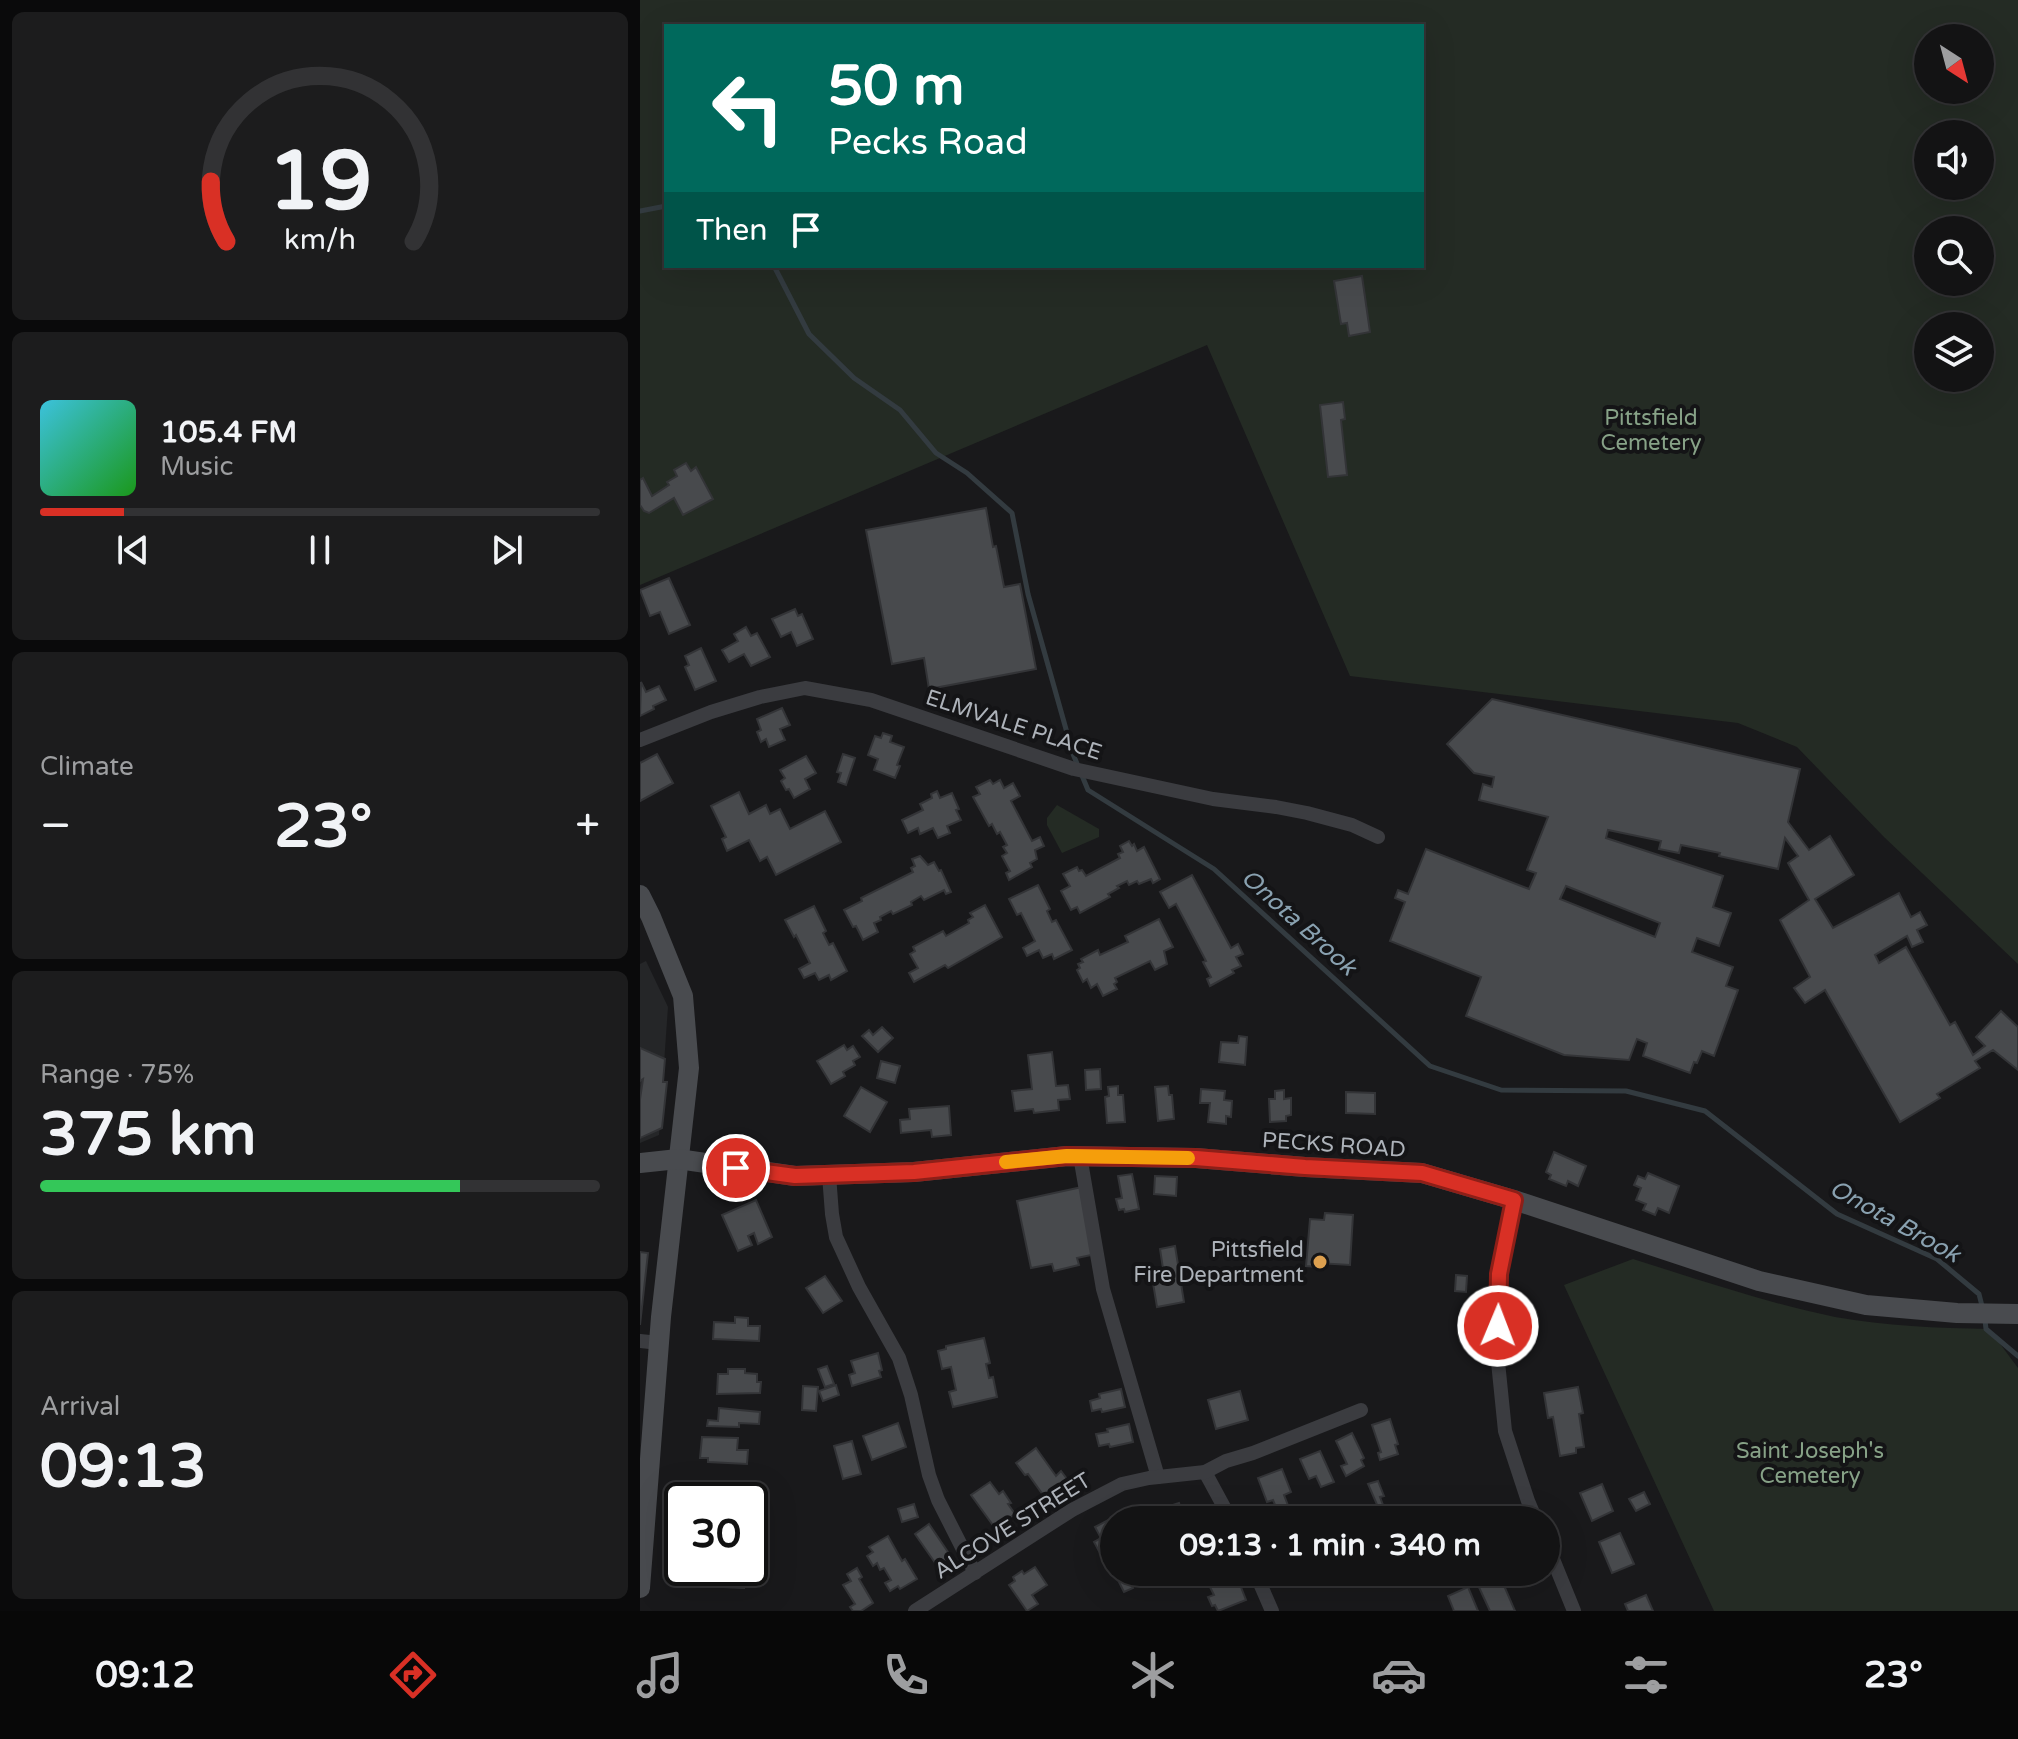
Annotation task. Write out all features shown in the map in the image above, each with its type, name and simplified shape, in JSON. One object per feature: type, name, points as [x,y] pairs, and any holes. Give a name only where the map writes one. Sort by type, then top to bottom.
[{"type":"street","name":"ELMVALE PLACE","points":[[640,740],[723,708],[805,688],[871,700],[1089,773],[1213,799],[1307,813],[1352,825],[1378,837]]},
{"type":"street","points":[[640,895],[683,996],[689,1068],[650,1342],[640,1588]]},
{"type":"street","points":[[1080,1156],[1103,1289],[1158,1477]]},
{"type":"street","name":"PECKS ROAD","points":[[640,1163],[678,1159],[795,1176],[914,1172],[1080,1156],[1196,1158],[1422,1173],[1759,1281],[1866,1305],[2009,1314]]},
{"type":"street","points":[[829,1175],[836,1237],[859,1287],[899,1358],[911,1395],[929,1475],[938,1500],[975,1573]]},
{"type":"street","points":[[1514,1200],[1499,1274],[1497,1352],[1505,1431],[1530,1506]]},
{"type":"street","name":"ALCOVE STREET","points":[[915,1611],[1072,1510],[1122,1484],[1205,1472],[1226,1461],[1361,1410]]},
{"type":"street","points":[[1205,1472],[1223,1506]]},
{"type":"street","points":[[1560,1576],[1574,1611]]},
{"type":"street","points":[[1261,1586],[1272,1611]]},
{"type":"shaded area","points":[[646,961],[668,1007],[659,1135],[640,1143],[640,964]]},
{"type":"green space","name":"Pittsfield Cemetery","points":[[640,0],[2018,0],[2018,964],[1884,837],[1797,747],[1738,723],[1350,676],[1207,345],[640,585]]},
{"type":"green space","points":[[1057,805],[1099,829],[1099,837],[1062,853],[1047,825],[1047,818]]},
{"type":"green space","name":"Saint Joseph's Cemetery","points":[[1633,1259],[1759,1298],[1835,1317],[1873,1323],[1989,1329],[2018,1368],[2018,1611],[1714,1611],[1564,1285]]},
{"type":"building","points":[[1362,276],[1370,332],[1349,336],[1347,323],[1341,324],[1334,281]]},
{"type":"building","points":[[1343,402],[1345,419],[1341,420],[1347,475],[1328,477],[1320,405]]},
{"type":"building","points":[[686,463],[691,471],[696,467],[713,499],[683,515],[674,498],[649,513],[644,511],[640,505],[640,480],[643,478],[652,496],[669,485],[667,482],[677,476],[674,470]]},
{"type":"building","points":[[986,508],[1004,587],[1020,584],[1036,669],[929,689],[924,658],[892,664],[866,530]]},
{"type":"building","points":[[669,578],[690,625],[669,634],[660,612],[650,616],[640,590]]},
{"type":"building","points":[[795,609],[798,616],[802,614],[813,639],[797,646],[791,632],[781,637],[772,619]]},
{"type":"building","points":[[746,627],[751,636],[757,633],[770,657],[751,666],[744,654],[729,662],[722,650],[738,641],[734,634]]},
{"type":"building","points":[[701,648],[716,681],[695,690],[685,667],[689,665],[685,656]]},
{"type":"building","points":[[641,682],[646,692],[659,686],[666,700],[640,716]]},
{"type":"building","points":[[1492,699],[1800,769],[1788,822],[1809,850],[1830,836],[1854,875],[1815,899],[1833,928],[1899,893],[1911,917],[1920,912],[1927,925],[1917,930],[1923,942],[1912,947],[1907,936],[1875,955],[1879,963],[1906,947],[1950,1025],[1955,1022],[1973,1055],[1985,1046],[1976,1037],[2001,1011],[2018,1027],[2018,1070],[1993,1050],[1975,1061],[1980,1068],[1937,1094],[1940,1098],[1900,1122],[1825,990],[1805,1003],[1794,988],[1810,977],[1780,920],[1809,900],[1788,863],[1798,856],[1785,838],[1778,869],[1681,845],[1679,853],[1659,849],[1661,841],[1608,830],[1606,838],[1723,876],[1713,907],[1731,913],[1719,946],[1697,938],[1692,952],[1733,967],[1726,986],[1738,990],[1714,1056],[1702,1051],[1690,1073],[1643,1056],[1647,1043],[1637,1039],[1629,1060],[1564,1055],[1466,1016],[1481,977],[1390,941],[1405,902],[1395,898],[1398,890],[1408,894],[1426,849],[1529,889],[1536,873],[1527,870],[1548,817],[1479,800],[1483,784],[1492,787],[1494,777],[1474,773],[1447,744]],"holes":[[[1566,886],[1660,923],[1655,937],[1560,899]]]},
{"type":"building","points":[[782,708],[790,725],[780,729],[785,740],[769,747],[766,739],[761,742],[757,719]]},
{"type":"building","points":[[883,733],[892,736],[890,742],[904,747],[895,778],[874,770],[878,759],[868,755],[875,736],[881,738]]},
{"type":"building","points":[[657,754],[673,783],[640,801],[640,763]]},
{"type":"building","points":[[843,754],[855,758],[846,785],[838,782],[841,773],[837,772]]},
{"type":"building","points":[[806,756],[816,773],[805,779],[810,789],[794,798],[781,781],[785,778],[780,770]]},
{"type":"building","points":[[990,780],[993,784],[1000,780],[1004,788],[1013,783],[1020,796],[1011,801],[1032,841],[1040,837],[1044,846],[1035,850],[1037,859],[1030,863],[1032,867],[1009,880],[1006,873],[1010,871],[1002,856],[1007,853],[1003,847],[1007,845],[1000,832],[997,834],[992,824],[989,826],[973,797],[980,794],[976,787]]},
{"type":"building","points":[[937,791],[940,798],[952,793],[961,820],[947,826],[950,833],[938,838],[933,828],[920,834],[918,828],[908,833],[902,820],[923,810],[920,804],[932,798],[931,794]]},
{"type":"building","points":[[739,792],[749,814],[766,805],[770,814],[780,809],[790,829],[825,811],[841,842],[776,875],[767,857],[760,861],[749,840],[727,851],[722,839],[726,837],[711,806]]},
{"type":"building","points":[[1129,841],[1137,851],[1144,847],[1160,879],[1153,883],[1151,879],[1129,885],[1127,881],[1108,894],[1110,897],[1080,913],[1077,907],[1071,910],[1061,891],[1070,886],[1063,874],[1077,867],[1086,876],[1120,858],[1118,854],[1123,852],[1120,846]]},
{"type":"building","points":[[920,856],[928,865],[934,862],[941,870],[951,892],[946,894],[944,890],[924,900],[921,896],[911,902],[912,905],[880,917],[881,920],[874,923],[878,932],[863,940],[844,910],[913,872],[911,868],[915,866],[912,859]]},
{"type":"building","points":[[1192,875],[1231,948],[1238,944],[1243,954],[1236,957],[1241,966],[1232,970],[1234,973],[1210,986],[1207,979],[1211,977],[1203,962],[1206,961],[1176,904],[1169,908],[1160,892]]},
{"type":"building","points":[[1038,885],[1050,909],[1047,911],[1052,922],[1056,920],[1072,950],[1054,959],[1052,954],[1043,958],[1039,950],[1027,956],[1023,948],[1035,941],[1021,913],[1017,915],[1009,899]]},
{"type":"building","points":[[985,905],[1002,937],[948,968],[945,965],[914,982],[909,973],[918,968],[910,954],[915,951],[913,947],[943,931],[946,936],[969,923],[968,920],[973,917],[970,913]]},
{"type":"building","points":[[814,906],[829,945],[833,943],[847,971],[831,980],[829,975],[819,980],[815,973],[804,978],[799,969],[810,963],[785,920]]},
{"type":"building","points":[[1159,919],[1173,947],[1164,951],[1167,964],[1155,970],[1150,961],[1115,978],[1117,989],[1103,996],[1097,984],[1091,988],[1087,979],[1083,982],[1077,970],[1080,968],[1078,964],[1083,962],[1081,959],[1098,950],[1100,955],[1128,942],[1125,936]]},
{"type":"building","points":[[882,1027],[893,1038],[878,1052],[862,1036],[869,1030],[873,1035]]},
{"type":"building","points":[[1239,1036],[1247,1037],[1245,1065],[1219,1062],[1221,1042],[1238,1043]]},
{"type":"building","points":[[844,1045],[847,1050],[853,1046],[860,1057],[853,1061],[855,1065],[843,1072],[845,1076],[831,1084],[817,1061]]},
{"type":"building","points":[[640,1048],[665,1059],[663,1082],[667,1082],[662,1128],[640,1138],[643,1079],[640,1081]]},
{"type":"building","points":[[1052,1052],[1056,1086],[1068,1085],[1070,1099],[1058,1100],[1059,1110],[1034,1113],[1033,1109],[1015,1111],[1012,1091],[1032,1089],[1028,1055]]},
{"type":"building","points":[[881,1061],[900,1066],[895,1083],[877,1078]]},
{"type":"building","points":[[1100,1069],[1101,1089],[1086,1090],[1085,1070]]},
{"type":"building","points":[[1118,1086],[1118,1095],[1123,1095],[1125,1122],[1107,1123],[1105,1097],[1109,1096],[1108,1087]]},
{"type":"building","points":[[1168,1086],[1174,1119],[1158,1121],[1155,1087]]},
{"type":"building","points":[[861,1087],[887,1102],[870,1132],[844,1116]]},
{"type":"building","points":[[1201,1089],[1225,1091],[1224,1100],[1232,1101],[1231,1117],[1226,1116],[1226,1124],[1208,1122],[1210,1103],[1200,1103]]},
{"type":"building","points":[[1284,1090],[1284,1099],[1291,1098],[1291,1115],[1286,1116],[1286,1121],[1270,1122],[1269,1099],[1275,1099],[1275,1091]]},
{"type":"building","points":[[1346,1092],[1375,1093],[1375,1114],[1346,1113]]},
{"type":"building","points":[[949,1106],[951,1135],[932,1137],[931,1130],[901,1133],[900,1120],[910,1119],[909,1109]]},
{"type":"building","points":[[1554,1152],[1586,1166],[1578,1186],[1568,1181],[1566,1186],[1549,1179],[1551,1175],[1546,1172]]},
{"type":"building","points":[[1648,1173],[1679,1186],[1669,1213],[1658,1208],[1655,1215],[1643,1210],[1646,1204],[1636,1200],[1641,1188],[1634,1185],[1638,1176],[1645,1179]]},
{"type":"building","points":[[1132,1174],[1139,1209],[1125,1212],[1124,1209],[1119,1210],[1116,1199],[1122,1198],[1118,1176]]},
{"type":"building","points":[[1155,1176],[1177,1177],[1176,1196],[1154,1194]]},
{"type":"building","points":[[1082,1187],[1096,1254],[1077,1258],[1079,1265],[1054,1271],[1052,1264],[1031,1268],[1017,1201]]},
{"type":"building","points":[[756,1200],[772,1237],[758,1244],[754,1233],[748,1236],[752,1245],[738,1251],[722,1215]]},
{"type":"building","points":[[1325,1213],[1353,1215],[1350,1265],[1318,1263],[1318,1267],[1306,1266],[1310,1219],[1324,1220]]},
{"type":"building","points":[[1175,1246],[1184,1302],[1157,1307],[1152,1277],[1164,1275],[1160,1249]]},
{"type":"building","points":[[640,1252],[648,1253],[640,1325]]},
{"type":"building","points":[[1456,1275],[1467,1276],[1466,1292],[1455,1291]]},
{"type":"building","points":[[825,1276],[842,1301],[823,1313],[806,1288]]},
{"type":"building","points":[[735,1317],[748,1318],[748,1326],[760,1326],[759,1341],[713,1339],[714,1322],[735,1323]]},
{"type":"building","points":[[984,1338],[990,1363],[986,1364],[989,1378],[993,1377],[997,1397],[953,1407],[949,1392],[956,1390],[951,1367],[942,1369],[938,1351],[946,1349],[946,1346]]},
{"type":"building","points":[[878,1353],[881,1377],[852,1386],[849,1375],[855,1373],[851,1361]]},
{"type":"building","points":[[827,1366],[834,1384],[825,1387],[818,1369]]},
{"type":"building","points":[[728,1369],[745,1369],[745,1373],[757,1374],[757,1382],[761,1382],[760,1393],[717,1394],[718,1374],[728,1374]]},
{"type":"building","points":[[836,1385],[839,1395],[823,1401],[819,1391]]},
{"type":"building","points":[[803,1386],[818,1387],[816,1411],[802,1410]]},
{"type":"building","points":[[1578,1387],[1584,1447],[1576,1448],[1576,1453],[1560,1456],[1553,1417],[1548,1418],[1544,1393]]},
{"type":"building","points":[[1121,1389],[1125,1407],[1092,1411],[1090,1401],[1100,1398],[1099,1394]]},
{"type":"building","points":[[1240,1391],[1248,1420],[1216,1429],[1208,1400]]},
{"type":"building","points":[[719,1408],[760,1412],[759,1424],[707,1426],[708,1420],[718,1421]]},
{"type":"building","points":[[1390,1419],[1398,1454],[1380,1460],[1378,1453],[1381,1452],[1372,1425]]},
{"type":"building","points":[[898,1423],[906,1447],[872,1460],[863,1436]]},
{"type":"building","points":[[1129,1424],[1133,1442],[1099,1446],[1096,1434]]},
{"type":"building","points":[[1352,1433],[1364,1458],[1361,1460],[1364,1466],[1346,1476],[1341,1466],[1347,1464],[1336,1441]]},
{"type":"building","points":[[702,1437],[738,1438],[737,1450],[748,1450],[747,1464],[708,1462],[708,1458],[700,1458]]},
{"type":"building","points":[[852,1441],[861,1474],[843,1479],[834,1446]]},
{"type":"building","points":[[1036,1448],[1056,1476],[1061,1471],[1067,1479],[1053,1489],[1056,1493],[1044,1502],[1043,1495],[1028,1474],[1025,1475],[1016,1463]]},
{"type":"building","points":[[1320,1451],[1334,1482],[1321,1487],[1316,1476],[1309,1479],[1300,1459]]},
{"type":"building","points":[[1282,1469],[1291,1492],[1284,1495],[1288,1506],[1276,1506],[1273,1500],[1267,1502],[1258,1478]]},
{"type":"building","points":[[1378,1481],[1384,1496],[1380,1497],[1383,1505],[1378,1506],[1368,1484]]},
{"type":"building","points":[[990,1482],[999,1494],[1003,1491],[1015,1514],[995,1528],[971,1495]]},
{"type":"building","points":[[1602,1484],[1613,1511],[1592,1521],[1580,1493]]},
{"type":"building","points":[[1644,1492],[1650,1504],[1636,1511],[1629,1499]]},
{"type":"building","points":[[914,1504],[918,1517],[902,1522],[898,1509]]},
{"type":"building","points":[[929,1524],[952,1558],[938,1567],[915,1534]]},
{"type":"building","points":[[1620,1533],[1634,1564],[1612,1573],[1599,1542]]},
{"type":"building","points":[[888,1536],[917,1579],[890,1591],[885,1583],[891,1580],[884,1568],[880,1570],[877,1563],[873,1566],[867,1556],[873,1552],[869,1547]]},
{"type":"building","points":[[1100,1539],[1100,1553],[1094,1542]]},
{"type":"building","points":[[1035,1567],[1047,1585],[1032,1595],[1038,1604],[1027,1611],[1009,1585],[1015,1581],[1013,1577]]},
{"type":"building","points":[[857,1568],[862,1577],[859,1579],[873,1603],[861,1611],[853,1611],[850,1607],[855,1604],[843,1585],[851,1581],[847,1574]]},
{"type":"building","points":[[702,1586],[744,1586],[744,1588]]},
{"type":"building","points":[[1121,1586],[1132,1586],[1133,1588],[1124,1592]]},
{"type":"building","points":[[1210,1586],[1241,1586],[1246,1600],[1218,1611],[1208,1597],[1214,1595]]},
{"type":"building","points":[[1478,1586],[1504,1586],[1515,1611],[1490,1611]]},
{"type":"building","points":[[1468,1587],[1478,1611],[1454,1611],[1448,1596]]},
{"type":"building","points":[[1646,1595],[1653,1611],[1628,1611],[1625,1604]]},
{"type":"waterway","name":"Onota Brook","points":[[640,211],[664,206]]},
{"type":"waterway","name":"Onota Brook","points":[[775,268],[809,334],[854,378],[900,410],[936,453],[967,473],[1012,513],[1028,594],[1073,754],[1088,790],[1214,869],[1430,1066],[1501,1090],[1626,1091],[1705,1111],[1837,1214],[1937,1259],[1979,1294],[1983,1310]]},
{"type":"waterway","name":"Onota Brook","points":[[1985,1320],[1986,1329],[2018,1356]]},
{"type":"slow traffic","points":[[1006,1162],[1067,1156],[1188,1158]]},
{"type":"place","name":"Pittsfield Fire Department","points":[[1320,1262]]},
{"type":"route","points":[[736,1168],[795,1176],[914,1172],[1067,1156],[1196,1158],[1422,1173],[1514,1200],[1499,1274],[1498,1326]]}]
